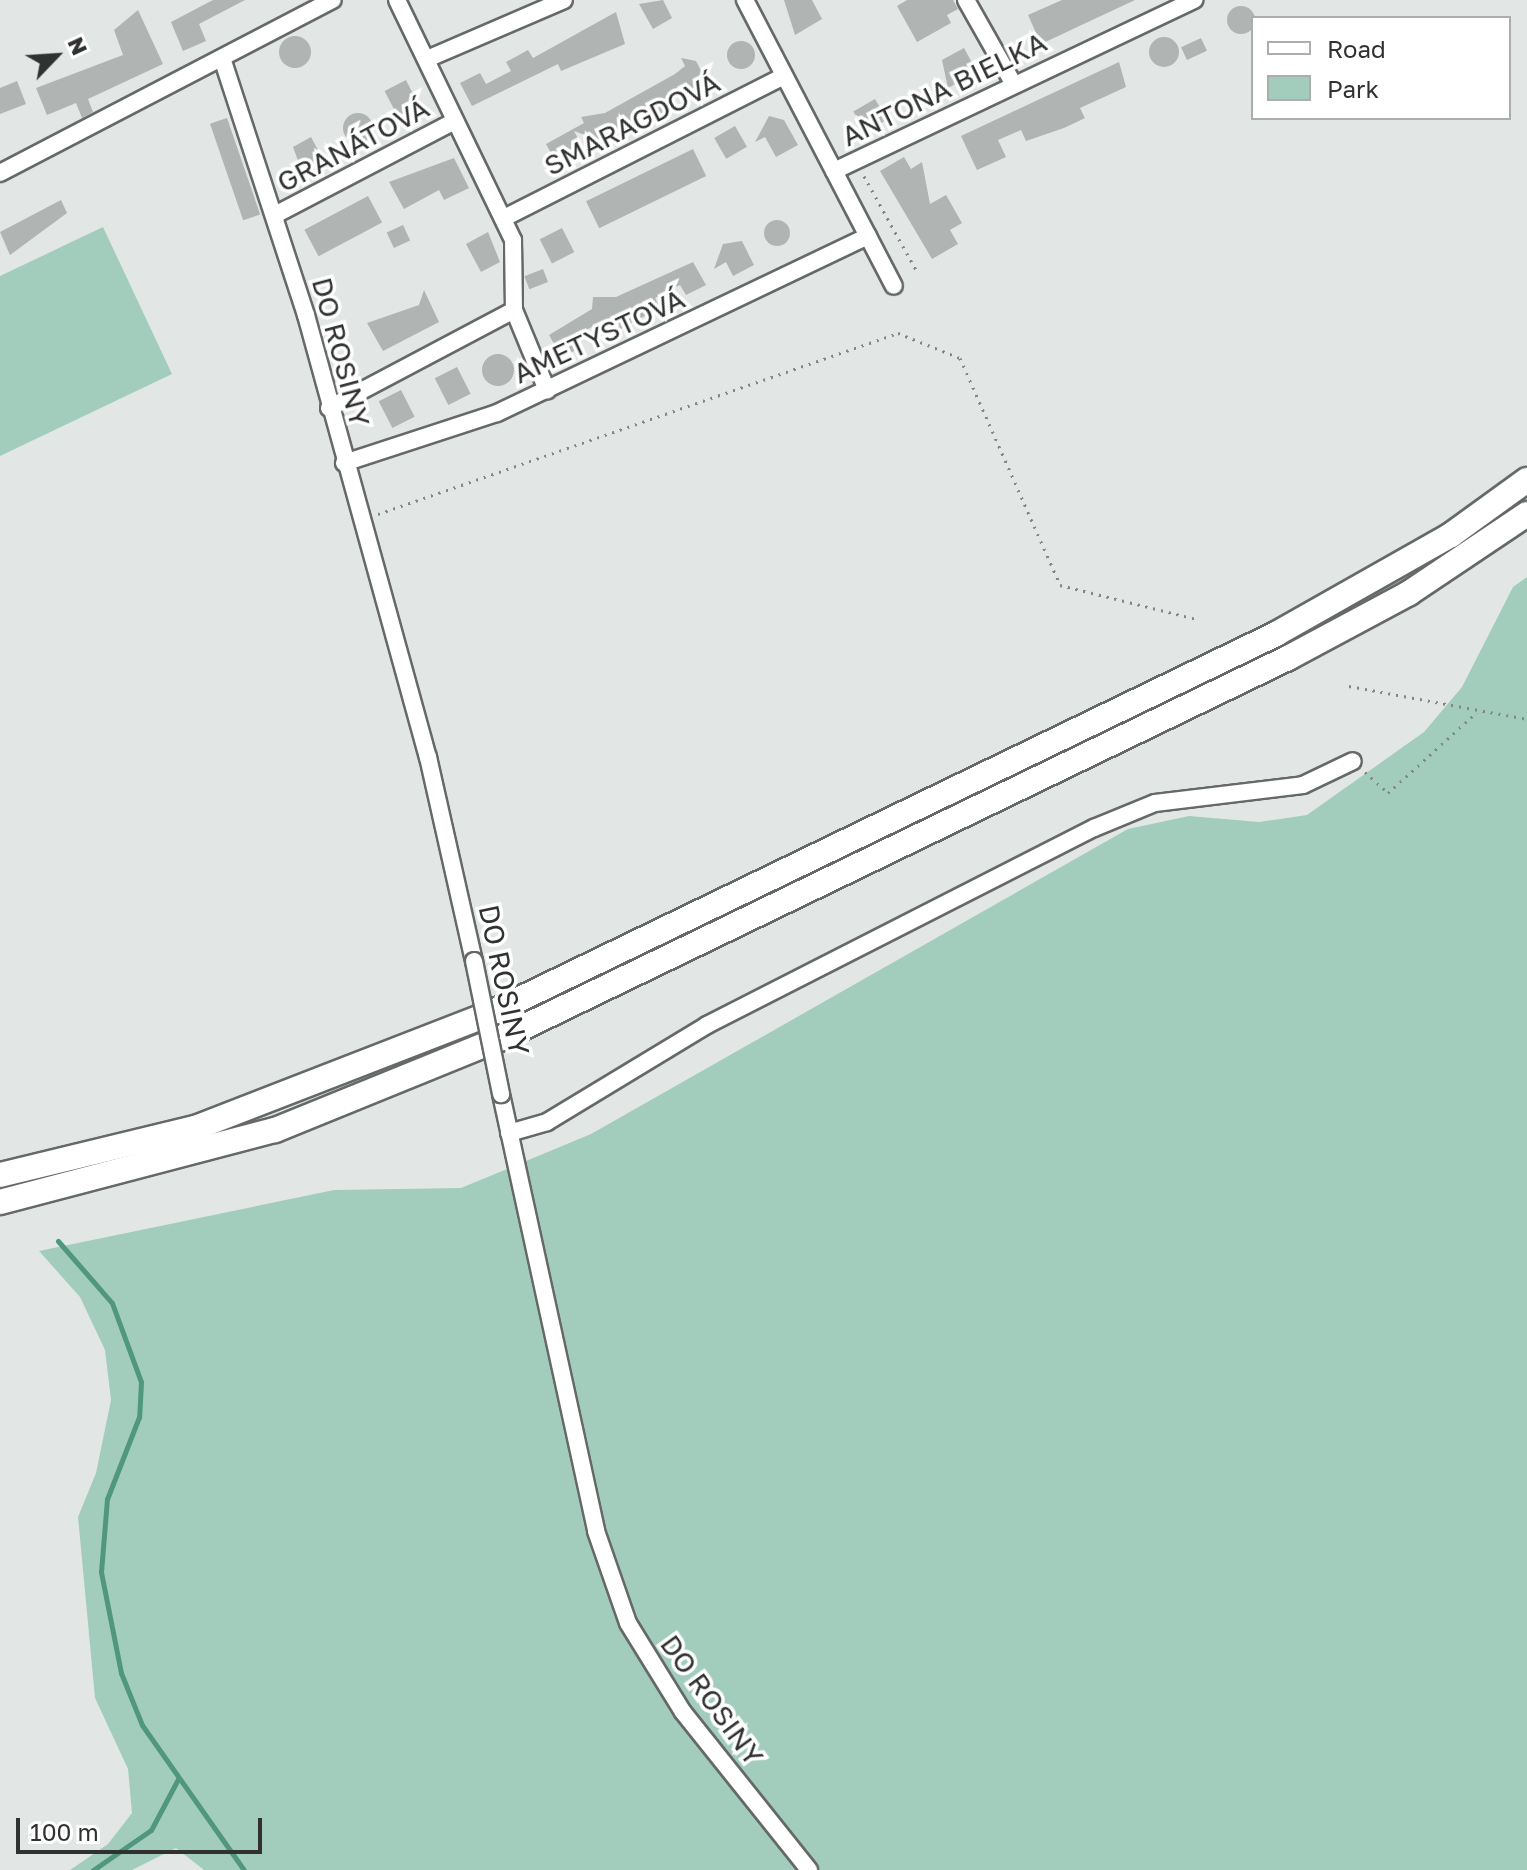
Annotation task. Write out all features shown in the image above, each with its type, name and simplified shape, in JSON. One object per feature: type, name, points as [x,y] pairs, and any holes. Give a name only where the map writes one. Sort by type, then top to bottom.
[{"type":"highway","points":[[0,1175],[238,1114],[489,1014],[1276,634],[1451,535],[1527,480]]},
{"type":"highway","points":[[0,1202],[261,1135],[499,1039],[1288,658],[1409,593],[1527,514]]},
{"type":"street","points":[[0,173],[333,0]]},
{"type":"street","points":[[397,0],[513,240],[514,310],[547,390]]},
{"type":"street","points":[[427,59],[564,0]]},
{"type":"street","points":[[745,0],[834,171]]},
{"type":"street","points":[[966,0],[1013,83]]},
{"type":"street","name":"ANTONA BIELKA","points":[[894,286],[834,171],[1013,83],[1194,0]]},
{"type":"street","name":"DO ROSINY","points":[[222,58],[275,215],[428,757],[596,1531],[628,1623],[683,1712],[809,1870]]},
{"type":"street","name":"SMARAGDOVÁ","points":[[504,218],[784,76]]},
{"type":"street","name":"GRANÁTOVÁ","points":[[275,215],[455,121]]},
{"type":"street","name":"AMETYSTOVÁ","points":[[344,463],[547,390],[868,236]]},
{"type":"street","points":[[329,408],[514,310]]},
{"type":"street","points":[[509,1133],[547,1122],[707,1025],[1094,828],[1155,803],[1303,785],[1353,761]]},
{"type":"path","points":[[860,169],[916,270]]},
{"type":"path","points":[[360,521],[898,333],[960,358],[1060,585],[1196,619]]},
{"type":"path","points":[[1349,686],[1527,719]]},
{"type":"path","points":[[1353,761],[1388,793],[1477,712]]},
{"type":"green space","points":[[103,227],[172,374],[0,456],[0,276]]},
{"type":"green space","points":[[1527,577],[1527,1870],[204,1870],[176,1848],[132,1870],[70,1870],[108,1844],[132,1813],[128,1769],[95,1698],[78,1517],[96,1473],[111,1400],[105,1350],[80,1297],[39,1251],[334,1190],[461,1188],[591,1134],[1128,829],[1189,816],[1259,822],[1307,815],[1424,732],[1462,687],[1513,587]]},
{"type":"building","points":[[213,0],[245,0],[199,24],[206,41],[183,51],[171,22]]},
{"type":"building","points":[[663,0],[672,18],[653,29],[639,4]]},
{"type":"building","points":[[784,0],[812,0],[822,19],[795,35]]},
{"type":"building","points":[[907,0],[953,0],[958,9],[947,15],[951,23],[917,42],[897,6]]},
{"type":"building","points":[[1062,0],[1135,0],[1041,44],[1028,15]]},
{"type":"building","points":[[1236,7],[1246,7],[1254,15],[1251,16],[1251,30],[1246,33],[1236,33],[1228,25],[1228,15]]},
{"type":"building","points":[[138,10],[163,64],[88,99],[93,112],[82,118],[76,103],[47,115],[36,88],[123,55],[114,30]]},
{"type":"building","points":[[616,12],[625,44],[561,71],[558,64],[472,106],[460,83],[480,73],[486,84],[511,71],[506,62],[528,50],[533,58]]},
{"type":"building","points":[[295,36],[306,41],[311,52],[306,63],[295,68],[284,63],[279,52],[284,41]]},
{"type":"building","points":[[1164,37],[1170,38],[1178,46],[1178,58],[1170,66],[1164,67],[1158,66],[1150,58],[1149,52],[1150,46],[1158,38]]},
{"type":"building","points":[[1201,38],[1207,51],[1187,60],[1181,47]]},
{"type":"building","points":[[741,41],[751,45],[755,55],[751,65],[741,69],[731,65],[727,55],[731,45]]},
{"type":"building","points":[[964,48],[977,72],[948,88],[942,60]]},
{"type":"building","points":[[681,58],[696,61],[710,88],[693,97],[687,87],[669,96],[669,113],[604,142],[574,131],[584,149],[558,166],[546,144],[584,123],[581,117],[605,113],[675,74],[685,66]]},
{"type":"building","points":[[1119,62],[1126,87],[1080,108],[1085,118],[1064,128],[1026,141],[1021,130],[998,140],[1006,157],[977,170],[961,136]]},
{"type":"building","points":[[406,80],[421,109],[400,120],[385,91]]},
{"type":"building","points":[[17,81],[26,104],[0,114],[0,88]]},
{"type":"building","points":[[875,99],[887,120],[865,132],[853,112]]},
{"type":"building","points":[[358,113],[369,117],[373,128],[369,139],[358,143],[347,139],[343,128],[347,117]]},
{"type":"building","points":[[769,116],[784,120],[798,145],[776,157],[765,137],[755,142]]},
{"type":"building","points":[[227,118],[260,214],[243,220],[210,124]]},
{"type":"building","points":[[735,126],[747,147],[726,159],[714,138]]},
{"type":"building","points":[[311,137],[326,165],[304,177],[293,147]]},
{"type":"building","points":[[693,149],[706,176],[599,228],[586,201]]},
{"type":"building","points":[[904,157],[911,169],[922,162],[930,204],[946,195],[962,223],[950,230],[958,244],[932,259],[880,171]]},
{"type":"building","points":[[454,158],[469,188],[444,200],[439,190],[404,209],[389,182]]},
{"type":"building","points":[[368,196],[382,222],[319,256],[304,230]]},
{"type":"building","points":[[61,200],[67,213],[10,255],[0,232]]},
{"type":"building","points":[[777,220],[786,224],[790,233],[786,242],[777,246],[768,242],[764,233],[768,224]]},
{"type":"building","points":[[403,225],[410,240],[394,248],[387,233]]},
{"type":"building","points":[[562,228],[574,252],[552,263],[540,239]]},
{"type":"building","points":[[488,232],[500,262],[481,272],[466,244]]},
{"type":"building","points":[[742,241],[754,265],[733,276],[726,262],[714,269],[723,244]]},
{"type":"building","points":[[693,262],[706,285],[686,295],[680,285],[655,298],[660,308],[609,335],[603,321],[573,337],[579,348],[562,358],[549,335],[592,309],[593,297],[616,297]]},
{"type":"building","points":[[543,269],[548,282],[529,289],[524,276]]},
{"type":"building","points":[[424,290],[439,322],[383,351],[367,323],[419,305]]},
{"type":"building","points":[[498,354],[509,359],[514,370],[509,381],[498,386],[487,381],[482,370],[487,359]]},
{"type":"building","points":[[457,367],[471,394],[448,405],[435,378]]},
{"type":"building","points":[[401,390],[415,417],[392,428],[379,401]]},
{"type":"waterway","points":[[58,1241],[112,1303],[141,1382],[139,1417],[107,1499],[101,1572],[121,1673],[142,1725],[244,1870]]},
{"type":"waterway","points":[[93,1870],[151,1830],[178,1779]]}]
